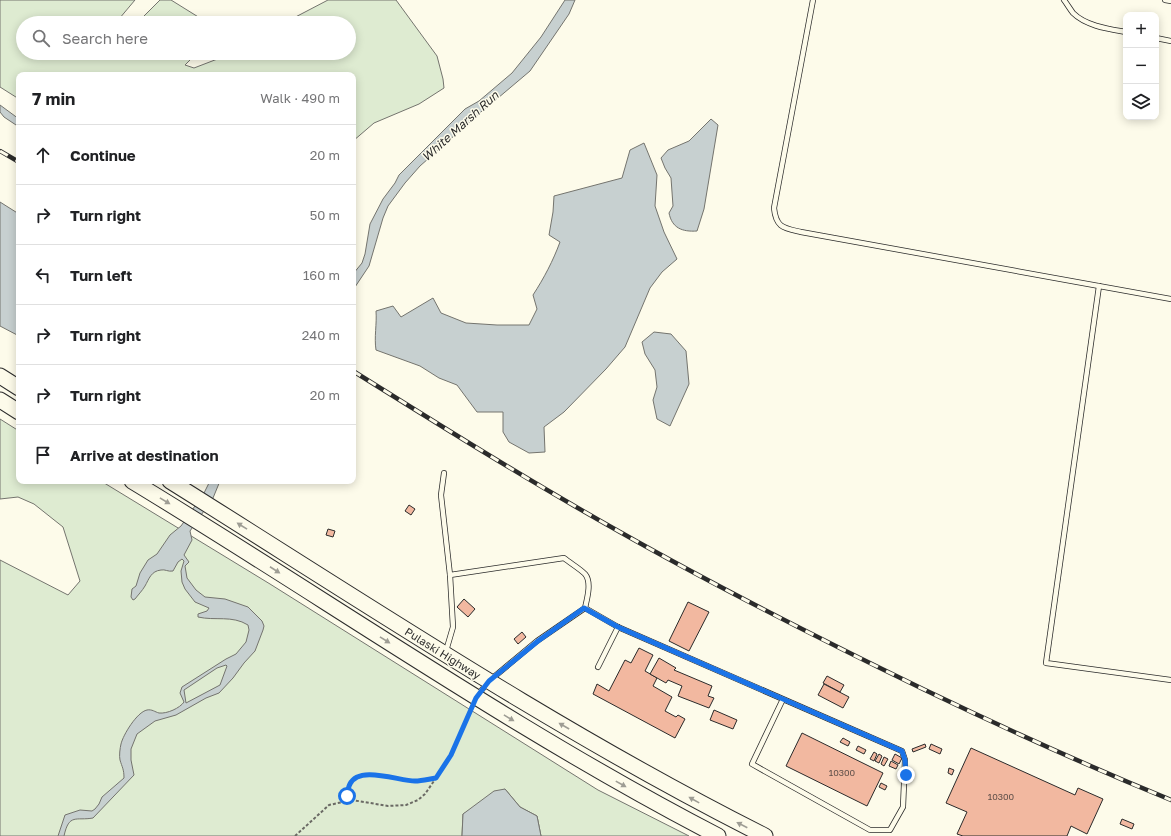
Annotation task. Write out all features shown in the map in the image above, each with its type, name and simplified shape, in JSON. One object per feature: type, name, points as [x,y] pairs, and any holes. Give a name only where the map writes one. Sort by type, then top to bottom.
[{"type":"highway","points":[[0,376],[16,386]]},
{"type":"highway","points":[[0,400],[16,410]]},
{"type":"highway","name":"Pulaski Highway","points":[[137,484],[218,533],[476,698],[583,762],[718,836]]},
{"type":"highway","name":"Pulaski Highway","points":[[175,484],[489,681],[654,778],[704,806],[765,836]]},
{"type":"lane","points":[[813,0],[774,208],[775,217],[778,223],[783,227],[801,232],[1171,299]]},
{"type":"lane","points":[[1064,0],[1074,14],[1088,22],[1103,28],[1123,31]]},
{"type":"lane","points":[[1165,0],[1171,1]]},
{"type":"lane","points":[[1159,39],[1171,41]]},
{"type":"lane","points":[[1099,286],[1046,663],[1171,680]]},
{"type":"lane","points":[[444,473],[441,495],[450,575],[453,628],[445,654]]},
{"type":"lane","points":[[450,575],[564,558],[586,574],[588,591],[584,608],[538,641],[489,681],[476,698]]},
{"type":"lane","points":[[584,608],[618,627],[783,699],[902,751],[905,760],[903,807],[890,830],[870,830],[752,764],[783,699]]},
{"type":"lane","points":[[598,667],[618,627]]},
{"type":"path","points":[[295,836],[329,805],[352,800],[388,806],[406,805],[413,803],[421,797],[451,755],[476,698]]},
{"type":"path","points":[[352,800],[347,796],[349,784],[360,776],[371,774],[416,781],[436,778]]},
{"type":"green space","points":[[0,0],[135,0],[122,16],[16,16],[16,60],[190,60],[185,65],[194,68],[215,60],[356,60],[356,16],[297,16],[328,0],[396,0],[437,56],[444,88],[419,104],[374,123],[356,138],[356,72],[16,72],[16,97],[0,87]]},
{"type":"green space","points":[[160,0],[171,0],[197,16],[144,16]]},
{"type":"green space","points":[[0,419],[16,429],[16,484],[106,484],[270,584],[598,790],[689,836],[541,836],[537,816],[520,807],[505,789],[463,814],[462,836],[0,836],[0,560],[68,595],[80,581],[63,527],[34,504],[18,497],[0,499]]},
{"type":"water","name":"White Marsh Run","points":[[565,0],[575,0],[569,14],[530,71],[420,166],[405,183],[388,206],[369,266],[356,286],[356,270],[362,263],[365,254],[370,224],[383,199],[399,175],[465,109],[479,101],[512,73],[541,37]]},
{"type":"water","points":[[0,105],[16,117],[16,125],[4,117],[0,112]]},
{"type":"water","points":[[711,119],[718,125],[704,209],[697,231],[682,230],[675,226],[670,218],[669,213],[673,206],[671,178],[661,158],[668,150],[689,141]]},
{"type":"water","points":[[644,143],[657,175],[655,206],[664,232],[677,259],[662,272],[650,288],[625,347],[606,369],[564,412],[544,427],[545,452],[529,453],[509,442],[503,432],[503,412],[477,412],[457,385],[439,378],[420,366],[376,350],[376,311],[393,306],[401,317],[433,298],[441,313],[466,323],[529,325],[537,309],[533,295],[548,269],[560,242],[549,235],[554,196],[622,178],[630,150]]},
{"type":"water","points":[[0,202],[16,212],[16,334],[0,326]]},
{"type":"water","points":[[654,332],[671,334],[686,351],[689,384],[670,426],[657,419],[653,400],[657,387],[655,370],[645,354],[642,342]]},
{"type":"water","points":[[208,484],[219,484],[213,498],[190,531],[192,540],[184,555],[189,562],[185,566],[187,578],[196,590],[205,597],[225,599],[248,607],[262,621],[264,626],[255,651],[219,693],[206,698],[176,715],[155,721],[137,734],[131,749],[131,760],[134,775],[93,818],[71,821],[68,824],[64,836],[58,836],[65,815],[80,810],[92,811],[99,804],[102,797],[124,778],[120,758],[121,744],[127,730],[135,719],[147,710],[166,713],[180,706],[184,702],[180,693],[182,687],[236,654],[246,642],[249,630],[248,625],[230,619],[198,617],[198,614],[207,611],[209,608],[195,602],[185,589],[182,582],[181,571],[184,561],[182,559],[178,562],[173,571],[162,570],[155,572],[135,599],[133,600],[131,597],[132,589],[136,586],[140,573],[148,560],[157,554],[170,535],[181,526]],"holes":[[[226,665],[227,666],[220,685],[186,703],[184,690],[217,668]]]},
{"type":"water","points":[[505,789],[520,807],[537,816],[541,836],[462,836],[463,814],[494,791]]},
{"type":"building","points":[[409,505],[415,509],[411,515],[405,511]]},
{"type":"building","points":[[328,529],[335,531],[333,537],[326,535]]},
{"type":"building","points":[[464,599],[475,609],[468,617],[457,607]]},
{"type":"building","points":[[688,602],[709,612],[689,651],[669,641]]},
{"type":"building","points":[[522,632],[526,637],[518,644],[514,639]]},
{"type":"building","points":[[639,648],[653,655],[645,671],[657,678],[653,686],[672,697],[665,711],[676,717],[678,715],[685,719],[675,738],[593,694],[597,684],[609,691],[625,660],[631,663]]},
{"type":"building","points":[[659,658],[676,668],[674,670],[712,686],[708,696],[714,698],[709,708],[678,696],[682,686],[668,680],[666,683],[650,674]]},
{"type":"building","points":[[827,676],[844,685],[840,692],[823,683]]},
{"type":"building","points":[[824,684],[849,697],[843,708],[818,695]]},
{"type":"building","points":[[714,710],[737,720],[733,729],[710,720]]},
{"type":"building","points":[[802,733],[883,773],[867,806],[786,766]]},
{"type":"building","points":[[843,738],[850,742],[848,746],[840,742]]},
{"type":"building","points":[[925,744],[926,747],[913,752],[912,749]]},
{"type":"building","points":[[931,744],[942,749],[940,754],[929,749]]},
{"type":"building","points":[[858,746],[866,750],[864,754],[856,750]]},
{"type":"building","points":[[971,748],[1075,795],[1078,788],[1103,799],[1087,834],[1071,826],[1067,836],[963,836],[957,834],[967,812],[946,803]]},
{"type":"building","points":[[874,752],[877,754],[874,761],[870,759]]},
{"type":"building","points":[[879,754],[882,756],[879,763],[875,761]]},
{"type":"building","points":[[895,754],[902,758],[899,764],[892,760]]},
{"type":"building","points":[[884,757],[888,759],[884,766],[881,764]]},
{"type":"building","points":[[891,761],[898,765],[896,769],[889,766]]},
{"type":"building","points":[[949,768],[954,770],[952,775],[948,773]]},
{"type":"building","points":[[881,783],[887,786],[885,790],[879,787]]},
{"type":"building","points":[[1122,819],[1134,824],[1132,829],[1120,824]]},
{"type":"railway","points":[[0,151],[16,160]]},
{"type":"railway","points":[[356,373],[452,433],[586,513],[657,553],[771,613],[955,705],[1078,761],[1171,800]]},
{"type":"route","points":[[347,796],[349,784],[353,780],[366,774],[416,781],[436,778],[451,755],[476,698],[489,681],[538,641],[584,608],[618,627],[902,751],[905,760],[906,775]]}]
